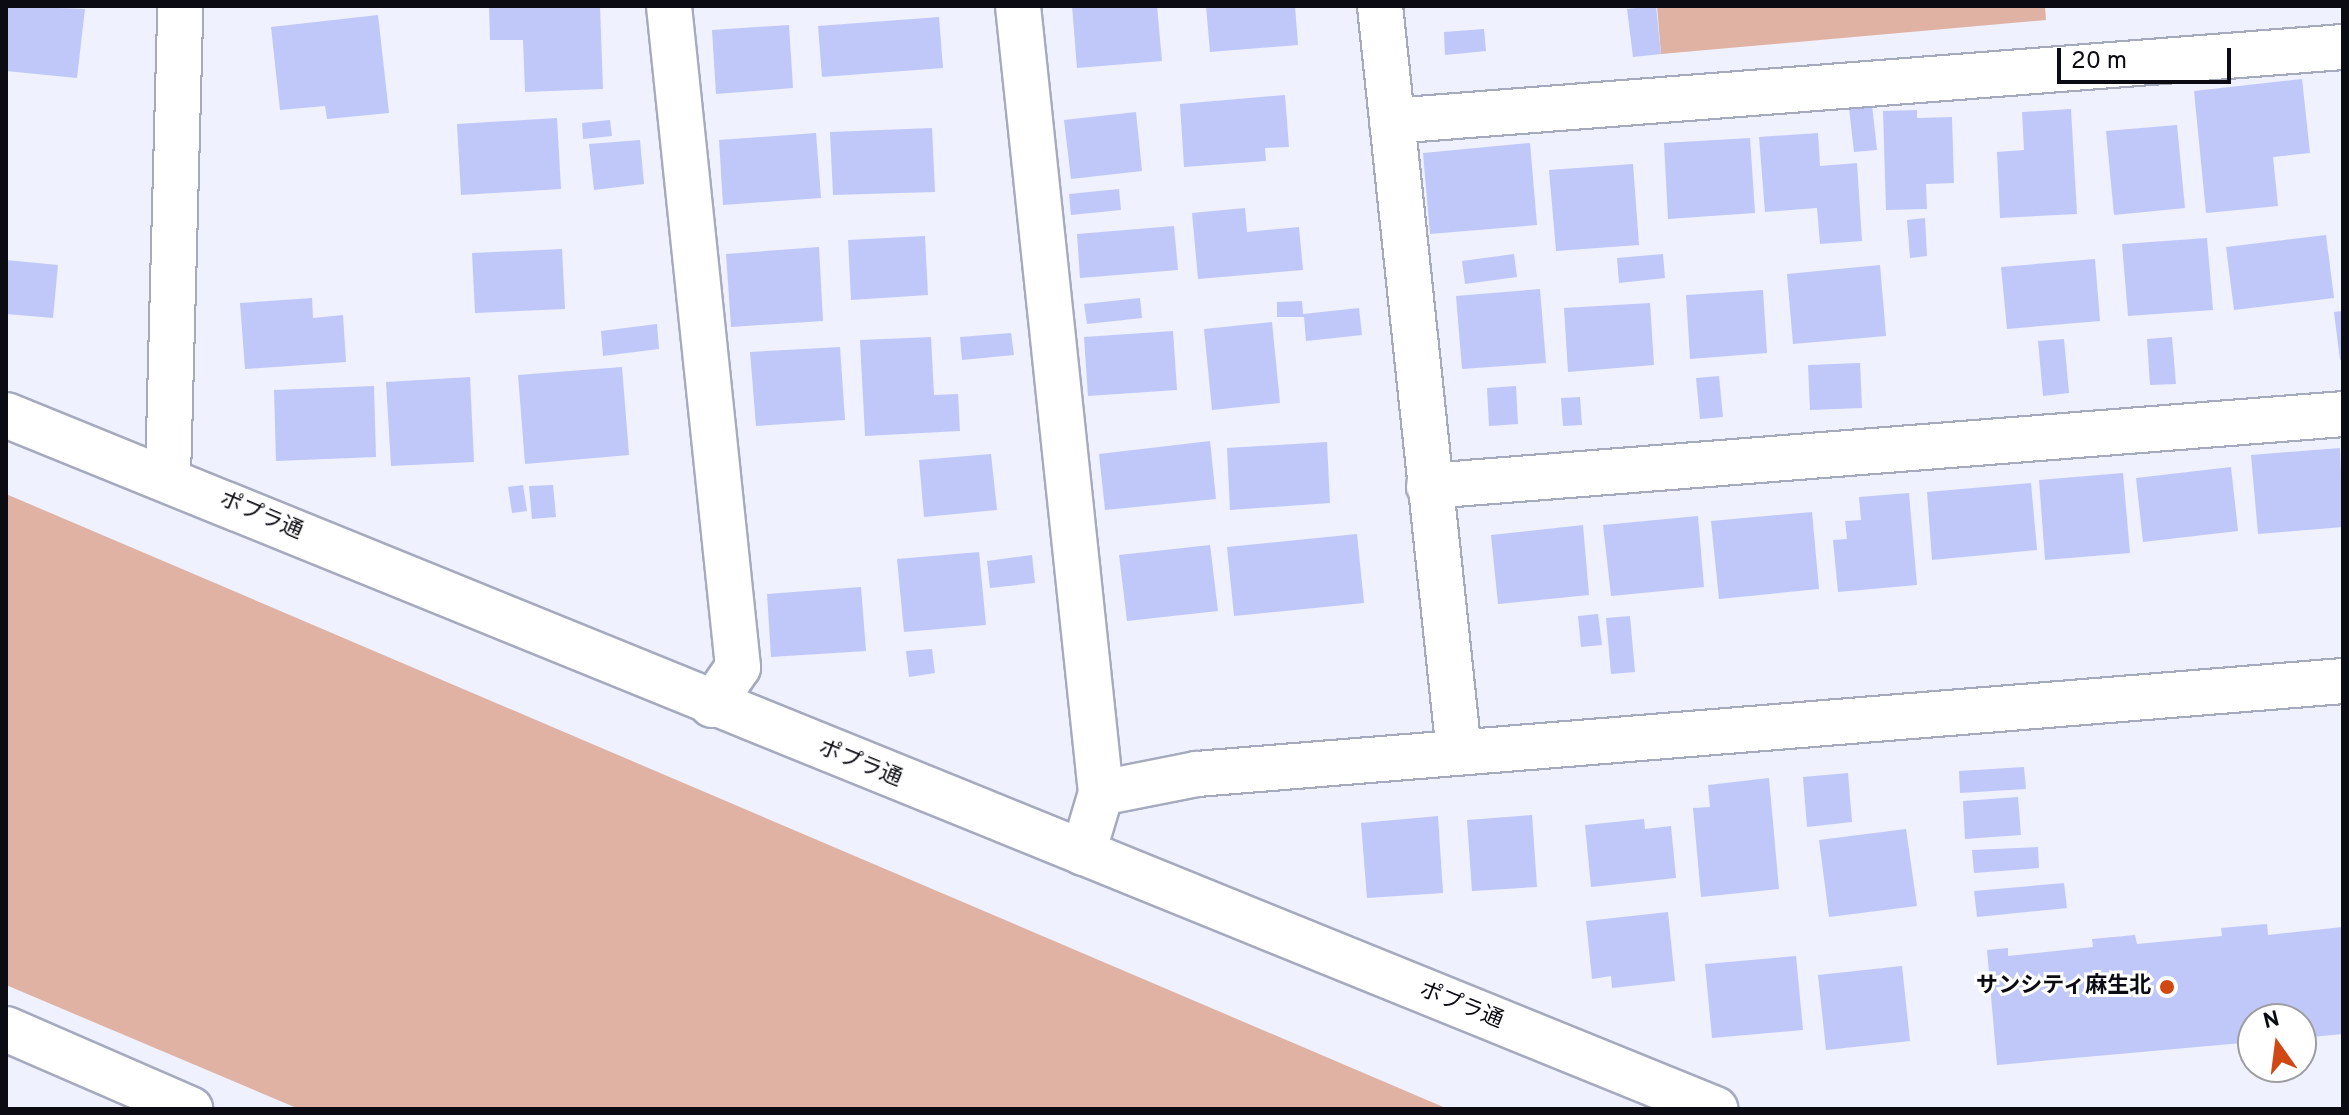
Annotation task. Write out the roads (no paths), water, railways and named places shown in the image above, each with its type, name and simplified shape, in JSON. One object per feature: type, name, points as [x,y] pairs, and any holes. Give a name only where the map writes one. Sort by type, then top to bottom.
[{"type":"street","points":[[168,476],[180,6]]},
{"type":"street","points":[[669,6],[738,667],[712,705]]},
{"type":"street","points":[[1018,6],[1101,793],[1083,853]]},
{"type":"street","points":[[1380,6],[1459,752]]},
{"type":"street","points":[[1392,121],[2343,47]]},
{"type":"street","points":[[1429,486],[2343,414]]},
{"type":"street","name":"ポプラ通","points":[[6,415],[168,476],[712,705],[1715,1109]]},
{"type":"street","points":[[1101,793],[1197,774],[2343,681]]},
{"type":"street","points":[[6,1029],[190,1109]]},
{"type":"place","name":"サンシティ麻生北","points":[[2167,987]]}]
